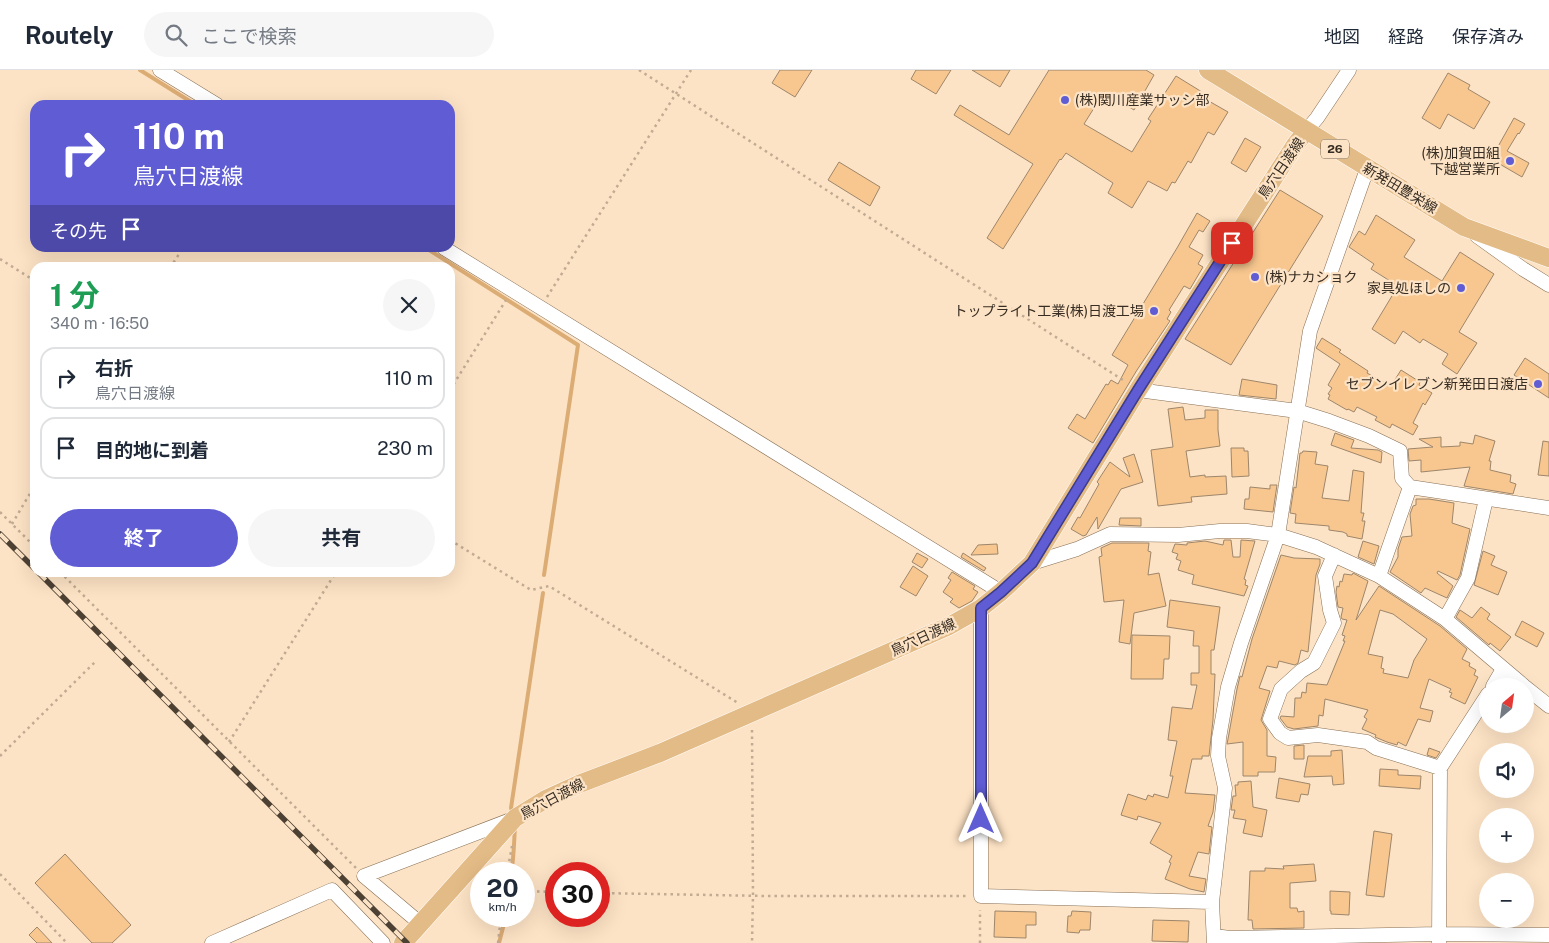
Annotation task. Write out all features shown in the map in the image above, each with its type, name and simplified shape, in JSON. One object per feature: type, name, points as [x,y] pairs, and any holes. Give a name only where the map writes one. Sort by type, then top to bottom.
[{"type":"main road","name":"新発田豊栄線","points":[[1208,70],[1464,227],[1549,258]]},
{"type":"main road","name":"鳥穴日渡線","points":[[403,943],[516,818],[546,799],[579,784],[660,753],[950,626],[981,608],[1001,592],[1032,563],[1138,390],[1295,145],[1306,131]]},
{"type":"street","points":[[160,70],[209,100]]},
{"type":"street","points":[[1306,131],[1317,118],[1349,70]]},
{"type":"street","points":[[1368,169],[1310,331],[1278,535],[1228,687],[1220,729],[1218,756],[1225,788],[1212,902],[1214,940],[1230,938],[1439,938],[1549,935]]},
{"type":"street","points":[[1464,227],[1549,285]]},
{"type":"street","points":[[450,252],[1001,592]]},
{"type":"street","points":[[1138,390],[1297,411],[1330,421],[1400,450],[1402,478],[1410,487],[1549,508]]},
{"type":"street","points":[[1379,576],[1410,487]]},
{"type":"street","points":[[1445,619],[1468,578],[1486,499]]},
{"type":"street","points":[[1032,563],[1077,549],[1110,534],[1178,535],[1247,531],[1278,535],[1334,555],[1379,576],[1445,619],[1514,678]]},
{"type":"street","points":[[1334,555],[1325,576],[1330,610],[1334,622],[1314,663],[1301,671],[1281,689],[1270,719],[1280,734],[1288,738],[1318,735],[1367,742],[1376,748],[1440,768]]},
{"type":"street","points":[[981,608],[980,896],[1212,902]]},
{"type":"street","points":[[1498,678],[1504,670]]},
{"type":"street","points":[[1534,694],[1549,706]]},
{"type":"street","points":[[1439,938],[1440,768],[1479,708]]},
{"type":"street","points":[[421,924],[364,876],[516,818]]},
{"type":"street","points":[[212,943],[332,890],[383,943]]},
{"type":"path","points":[[639,70],[1138,390]]},
{"type":"path","points":[[540,307],[691,70]]},
{"type":"path","points":[[0,259],[30,278]]},
{"type":"path","points":[[455,382],[512,290]]},
{"type":"path","points":[[12,524],[30,493]]},
{"type":"path","points":[[0,512],[30,542]]},
{"type":"path","points":[[455,543],[531,590],[549,586],[752,713],[752,943]]},
{"type":"path","points":[[65,577],[364,876]]},
{"type":"path","points":[[229,742],[333,577]]},
{"type":"path","points":[[0,756],[95,662]]},
{"type":"path","points":[[0,874],[68,943]]},
{"type":"path","points":[[610,893],[980,896],[980,943]]},
{"type":"path","points":[[498,943],[500,927]]},
{"type":"building","points":[[780,70],[812,70],[795,97],[772,83]]},
{"type":"building","points":[[916,70],[951,70],[936,94],[911,79]]},
{"type":"building","points":[[972,70],[1010,70],[1000,87]]},
{"type":"building","points":[[1049,70],[1146,70],[1154,75],[1134,110],[1104,92],[1084,124],[1132,152],[1151,121],[1148,119],[1176,76],[1202,92],[1200,96],[1228,112],[1214,135],[1208,132],[1191,163],[1188,161],[1175,183],[1172,182],[1167,191],[1148,181],[1132,208],[1108,193],[1113,183],[1066,153],[1060,159],[1003,249],[987,238],[1033,164],[954,115],[960,105],[1009,135]]},
{"type":"building","points":[[1448,73],[1470,85],[1468,89],[1490,102],[1474,129],[1448,114],[1440,129],[1422,118]]},
{"type":"building","points":[[1514,118],[1525,124],[1507,151],[1529,163],[1522,177],[1491,159]]},
{"type":"building","points":[[1245,138],[1261,147],[1246,172],[1231,163]]},
{"type":"building","points":[[839,162],[880,187],[870,206],[828,180]]},
{"type":"building","name":"(株)ナカショク","points":[[1280,190],[1323,216],[1231,365],[1185,339]]},
{"type":"building","name":"トップライト工業(株)日渡工場","points":[[1197,213],[1210,221],[1203,232],[1199,230],[1189,247],[1203,255],[1198,264],[1203,267],[1190,289],[1184,286],[1169,310],[1171,312],[1167,319],[1170,321],[1137,370],[1093,443],[1068,428],[1077,414],[1085,419],[1106,384],[1108,385],[1111,380],[1118,384],[1128,365],[1112,355]]},
{"type":"building","points":[[1376,215],[1415,240],[1404,257],[1442,281],[1460,252],[1494,274],[1459,332],[1477,343],[1457,374],[1442,364],[1448,354],[1423,339],[1420,343],[1403,331],[1395,344],[1372,329],[1398,286],[1371,269],[1374,264],[1349,247],[1359,231],[1365,235]]},
{"type":"building","points":[[1322,338],[1368,371],[1367,373],[1391,386],[1401,370],[1420,382],[1419,385],[1432,393],[1425,405],[1423,403],[1413,423],[1418,426],[1413,435],[1392,424],[1390,428],[1375,420],[1377,417],[1357,407],[1354,412],[1328,399],[1330,395],[1328,394],[1332,388],[1328,385],[1340,364],[1316,348]]},
{"type":"building","name":"セブンイレブン新発田日渡店","points":[[1525,358],[1549,374],[1549,398],[1514,375]]},
{"type":"building","points":[[1242,379],[1277,385],[1276,399],[1239,395]]},
{"type":"building","points":[[1183,407],[1185,420],[1205,418],[1205,410],[1218,410],[1220,446],[1186,451],[1190,477],[1205,475],[1205,477],[1226,476],[1227,494],[1191,497],[1192,502],[1158,506],[1151,450],[1173,447],[1168,409]]},
{"type":"building","points":[[1335,433],[1354,440],[1351,448],[1382,452],[1381,463],[1331,445]]},
{"type":"building","points":[[1475,435],[1495,441],[1489,461],[1491,461],[1490,470],[1511,475],[1510,482],[1516,484],[1513,494],[1464,486],[1470,467],[1421,472],[1421,460],[1409,461],[1408,449],[1433,447],[1419,439],[1441,437],[1441,447],[1460,446],[1460,442],[1473,444]]},
{"type":"building","points":[[1543,441],[1549,442],[1549,476],[1538,475]]},
{"type":"building","points":[[1231,448],[1244,448],[1244,451],[1248,451],[1249,476],[1232,477]]},
{"type":"building","points":[[1303,451],[1317,452],[1315,464],[1328,466],[1322,498],[1349,501],[1353,470],[1364,472],[1361,513],[1364,513],[1362,521],[1365,521],[1362,539],[1347,536],[1343,532],[1329,530],[1329,526],[1295,523],[1296,514],[1290,513],[1294,487],[1296,488],[1300,453]]},
{"type":"building","points":[[1134,454],[1143,482],[1121,489],[1098,529],[1097,517],[1086,535],[1083,536],[1071,529],[1078,517],[1080,518],[1099,484],[1097,482],[1110,462],[1130,477],[1123,458]]},
{"type":"building","points":[[1270,485],[1277,485],[1273,512],[1244,509],[1245,499],[1249,499],[1250,487],[1270,489]]},
{"type":"building","points":[[1416,499],[1454,503],[1452,523],[1470,529],[1460,575],[1457,580],[1438,571],[1437,573],[1453,586],[1447,598],[1425,588],[1421,593],[1390,572],[1398,557],[1398,549],[1402,537],[1412,536],[1410,514],[1413,506],[1416,505]]},
{"type":"building","points":[[1120,518],[1141,518],[1141,526],[1119,525]]},
{"type":"building","points":[[1224,540],[1231,540],[1233,557],[1240,557],[1241,540],[1255,541],[1244,579],[1246,580],[1245,585],[1248,586],[1244,596],[1192,584],[1194,575],[1178,570],[1181,561],[1176,559],[1178,554],[1172,552],[1175,544],[1187,545],[1187,543],[1205,541],[1223,545]]},
{"type":"building","points":[[1363,541],[1379,546],[1374,564],[1358,557]]},
{"type":"building","points":[[1112,543],[1149,543],[1148,551],[1151,552],[1148,575],[1159,573],[1166,606],[1134,613],[1130,644],[1119,642],[1124,600],[1104,602],[1099,557],[1102,556],[1101,548]]},
{"type":"building","points":[[997,544],[998,554],[971,555],[978,545]]},
{"type":"building","points":[[1483,551],[1495,556],[1491,565],[1507,572],[1498,595],[1474,585]]},
{"type":"building","points":[[917,553],[928,559],[922,568],[912,562]]},
{"type":"building","points":[[963,553],[986,568],[984,571],[961,557]]},
{"type":"building","points":[[1281,555],[1294,558],[1320,559],[1316,575],[1308,652],[1301,650],[1298,663],[1295,665],[1279,661],[1277,668],[1267,666],[1259,688],[1270,691],[1261,720],[1267,730],[1267,756],[1276,757],[1275,772],[1258,772],[1258,776],[1243,776],[1243,742],[1227,744],[1240,676],[1242,677],[1252,639]]},
{"type":"building","points":[[913,566],[928,576],[916,596],[900,587]]},
{"type":"building","points":[[952,572],[975,586],[973,589],[978,592],[972,601],[959,608],[950,602],[953,599],[943,592],[951,580],[948,578]]},
{"type":"building","points":[[1353,573],[1368,581],[1356,620],[1379,586],[1440,626],[1467,649],[1462,659],[1470,663],[1469,666],[1476,670],[1474,675],[1478,677],[1465,704],[1450,697],[1452,693],[1449,692],[1451,689],[1429,679],[1420,708],[1433,711],[1430,722],[1418,719],[1406,746],[1398,742],[1397,745],[1387,742],[1362,729],[1367,719],[1364,717],[1368,710],[1325,699],[1323,716],[1319,715],[1318,726],[1294,729],[1287,727],[1280,718],[1281,716],[1294,717],[1295,698],[1301,698],[1302,692],[1306,693],[1307,683],[1327,685],[1345,641],[1343,641],[1345,636],[1342,635],[1347,620],[1341,617],[1343,608],[1338,607],[1337,586],[1339,587],[1340,581],[1342,582],[1344,574],[1352,575]],"holes":[[[1380,610],[1393,614],[1427,639],[1414,660],[1408,678],[1383,673],[1384,669],[1381,668],[1383,657],[1368,654]]]},
{"type":"building","points":[[1170,600],[1220,607],[1214,650],[1211,650],[1211,674],[1215,674],[1209,756],[1202,756],[1202,759],[1192,759],[1185,793],[1215,795],[1213,812],[1208,826],[1212,827],[1209,854],[1198,852],[1189,876],[1206,879],[1204,892],[1190,889],[1165,879],[1172,856],[1150,843],[1161,823],[1138,816],[1137,820],[1121,815],[1128,794],[1146,800],[1148,795],[1153,797],[1154,794],[1168,798],[1173,776],[1170,776],[1177,741],[1168,740],[1172,707],[1192,709],[1197,685],[1191,685],[1191,673],[1199,673],[1199,646],[1193,646],[1194,631],[1167,627]]},
{"type":"building","points":[[1481,607],[1490,614],[1487,619],[1511,637],[1500,651],[1490,643],[1489,645],[1456,617],[1460,610],[1472,618]]},
{"type":"building","points":[[1522,621],[1544,633],[1537,647],[1515,635]]},
{"type":"building","points":[[1132,635],[1170,636],[1169,659],[1164,659],[1163,679],[1131,679]]},
{"type":"building","points":[[1304,745],[1304,759],[1294,759],[1294,746]]},
{"type":"building","points":[[1429,748],[1440,752],[1436,758],[1427,755]]},
{"type":"building","points":[[1342,750],[1344,784],[1333,785],[1332,776],[1304,777],[1308,756],[1331,756],[1331,751]]},
{"type":"building","points":[[1380,769],[1398,770],[1398,775],[1421,776],[1420,789],[1379,786]]},
{"type":"building","points":[[1279,778],[1310,784],[1308,795],[1301,794],[1299,802],[1276,798]]},
{"type":"building","points":[[1251,781],[1253,807],[1267,810],[1262,837],[1243,833],[1246,820],[1233,818],[1235,810],[1231,810],[1233,796],[1236,796],[1235,785],[1238,785],[1238,782]]},
{"type":"building","points":[[1374,831],[1392,834],[1384,897],[1366,895]]},
{"type":"building","points":[[65,854],[131,925],[112,943],[92,943],[35,883]]},
{"type":"building","points":[[1314,864],[1316,881],[1290,883],[1290,908],[1297,908],[1298,912],[1304,911],[1304,928],[1253,929],[1252,920],[1248,920],[1250,871],[1265,871],[1265,868],[1284,869],[1283,866]]},
{"type":"building","points":[[1330,891],[1350,892],[1349,915],[1331,914]]},
{"type":"building","points":[[995,911],[1036,912],[1036,925],[1026,925],[1026,938],[994,937]]},
{"type":"building","points":[[1072,911],[1091,912],[1090,930],[1080,930],[1079,933],[1067,932],[1068,916],[1071,916]]},
{"type":"building","points":[[1153,920],[1189,921],[1188,942],[1152,941]]},
{"type":"building","points":[[37,927],[52,943],[37,943],[29,935]]},
{"type":"waterway","points":[[140,70],[188,100]]},
{"type":"waterway","points":[[432,252],[448,262]]},
{"type":"waterway","points":[[455,267],[578,345],[544,575]]},
{"type":"waterway","points":[[513,813],[511,808],[543,593]]},
{"type":"waterway","points":[[512,862],[515,826]]},
{"type":"waterway","points":[[499,943],[503,927]]},
{"type":"railway","points":[[0,534],[30,564]]},
{"type":"railway","points":[[43,577],[407,943]]},
{"type":"place","name":"(株)関川産業サッシ部","points":[[1065,100]]},
{"type":"place","name":"(株)加賀田組 下越営業所","points":[[1510,161]]},
{"type":"place","name":"(株)ナカショク","points":[[1255,277]]},
{"type":"place","name":"家具処ほしの","points":[[1461,288]]},
{"type":"place","name":"トップライト工業(株)日渡工場","points":[[1154,311]]},
{"type":"place","name":"セブンイレブン新発田日渡店","points":[[1538,384]]},
{"type":"route","points":[[981,819],[981,608],[1032,563],[1138,390],[1232,243]]}]
